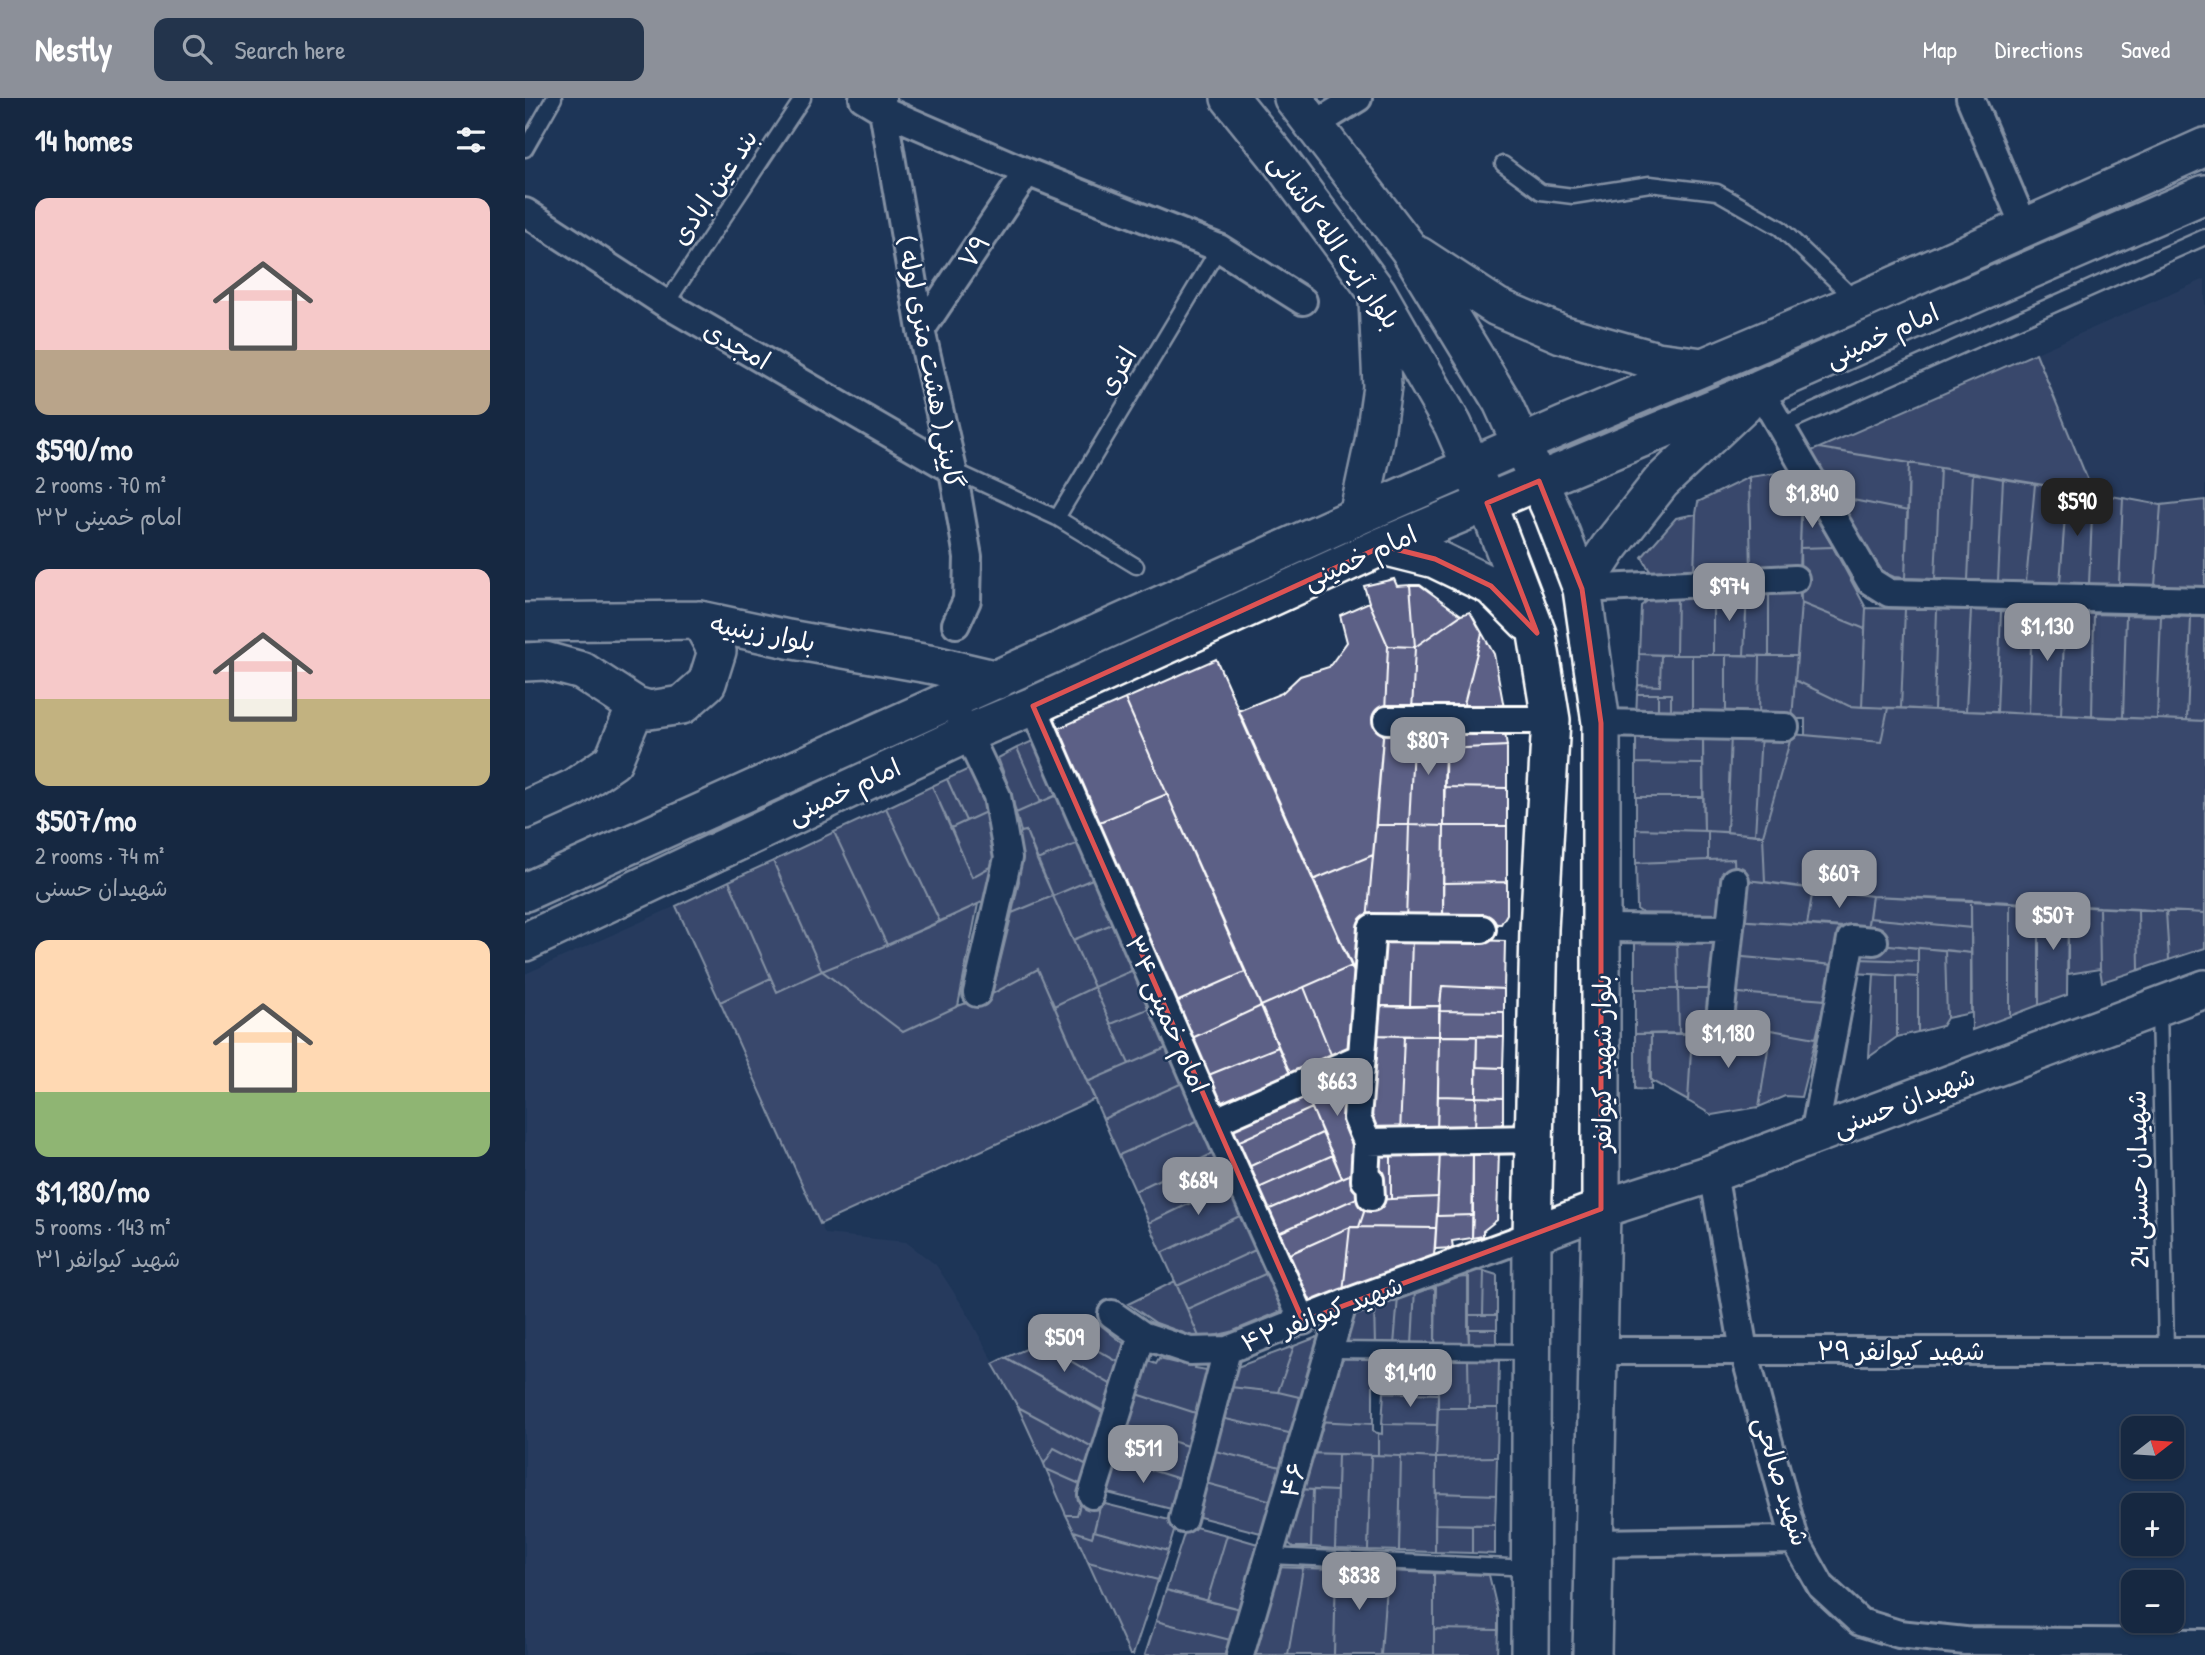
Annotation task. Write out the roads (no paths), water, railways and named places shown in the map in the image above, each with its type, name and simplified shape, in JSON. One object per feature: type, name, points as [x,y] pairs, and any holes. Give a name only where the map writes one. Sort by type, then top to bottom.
[{"type":"main road","name":"بلوار آیت الله کاشانی","points":[[1230,98],[1276,155],[1377,292],[1453,425],[1486,503]]},
{"type":"main road","name":"بلوار آیت الله کاشانی","points":[[1304,111],[1409,249],[1502,402],[1539,481]]},
{"type":"main road","name":"امام خمینی","points":[[525,892],[1358,516],[1859,302],[2205,147]]},
{"type":"main road","name":"امام خمینی","points":[[525,942],[968,733],[1383,547],[1759,389],[2205,194]]},
{"type":"main road","points":[[1409,249],[1497,307],[1561,334],[1657,361],[1704,367]]},
{"type":"main road","points":[[1358,516],[1374,442],[1382,387],[1377,292]]},
{"type":"main road","points":[[1581,589],[1661,482],[1759,389]]},
{"type":"main road","name":"بلوار شهید کیوانفر","points":[[1539,481],[1555,516],[1581,589],[1601,723],[1601,1209],[1592,1655]]},
{"type":"main road","points":[[1486,503],[1537,634],[1551,720],[1539,929],[1532,1234],[1530,1655]]},
{"type":"main road","points":[[1383,547],[1435,559],[1491,586],[1537,634]]},
{"type":"main road","points":[[525,662],[545,661],[582,671],[636,706],[649,710],[682,705],[707,682],[717,651],[700,620]]},
{"type":"main road","name":"بلوار زینبیه","points":[[525,622],[700,620],[934,665],[997,680]]},
{"type":"main road","points":[[525,810],[572,789],[613,761],[636,706]]},
{"type":"main road","name":"شهیدان حسنی","points":[[1532,1234],[1713,1173],[2205,989]]},
{"type":"street","points":[[1304,111],[1358,98]]},
{"type":"street","points":[[1971,98],[2025,228]]},
{"type":"street","points":[[876,102],[1027,172],[1219,248],[1303,301]]},
{"type":"street","name":"گایینی( هشت متری لوله )","points":[[876,102],[921,330],[953,470],[968,557],[968,600],[955,624]]},
{"type":"street","name":"۷۹","points":[[921,330],[1027,172]]},
{"type":"street","name":"امجدی","points":[[525,212],[666,304],[953,470]]},
{"type":"street","points":[[1759,389],[1870,581],[1889,593],[2205,601]]},
{"type":"street","points":[[1581,589],[1795,579]]},
{"type":"street","points":[[950,700],[997,796],[1008,858],[977,993]]},
{"type":"street","name":"امام خمینی ۳۴","points":[[1033,706],[1303,1321]]},
{"type":"street","points":[[1388,720],[1551,720]]},
{"type":"street","points":[[1601,723],[1785,727]]},
{"type":"street","points":[[1719,1028],[1735,881]]},
{"type":"street","points":[[1371,1197],[1370,1180],[1365,1180],[1367,1142],[1357,1118],[1372,928],[1482,929]]},
{"type":"street","points":[[1602,928],[1729,929]]},
{"type":"street","points":[[1814,1135],[1851,939],[1874,941]]},
{"type":"street","points":[[1214,1122],[1362,1057]]},
{"type":"street","points":[[1367,1142],[1535,1139]]},
{"type":"street","name":"شهید صالحی","points":[[1713,1173],[1744,1351],[1795,1540],[1821,1586],[1860,1622],[1899,1634],[1965,1642],[2205,1643]]},
{"type":"street","name":"شهید کیوانفر ۴۲","points":[[1112,1314],[1142,1335],[1190,1351],[1227,1350],[1532,1234]]},
{"type":"street","name":"۴۶","points":[[1240,1655],[1343,1304]]},
{"type":"street","points":[[1092,1495],[1142,1335]]},
{"type":"street","points":[[1183,1519],[1227,1350]]},
{"type":"street","name":"شهید کیوانفر ۲۹","points":[[1597,1351],[2205,1351]]},
{"type":"street","points":[[1594,1543],[1795,1540]]},
{"type":"lane","points":[[525,149],[554,98]]},
{"type":"lane","name":"بند عین ابادی","points":[[666,304],[803,98]]},
{"type":"lane","points":[[1503,164],[1541,192],[1573,196],[1650,184],[1717,192],[1780,228],[1859,302]]},
{"type":"lane","name":"امام خمینی","points":[[1780,426],[2205,237]]},
{"type":"lane","name":"اغری","points":[[1057,518],[1219,248]]},
{"type":"lane","points":[[953,470],[1057,518],[1136,566]]},
{"type":"lane","name":"شهیدان حسنی 24","points":[[2159,1006],[2166,1351]]},
{"type":"lane","points":[[1331,1349],[1533,1352]]},
{"type":"lane","points":[[1271,1556],[1531,1568]]}]
